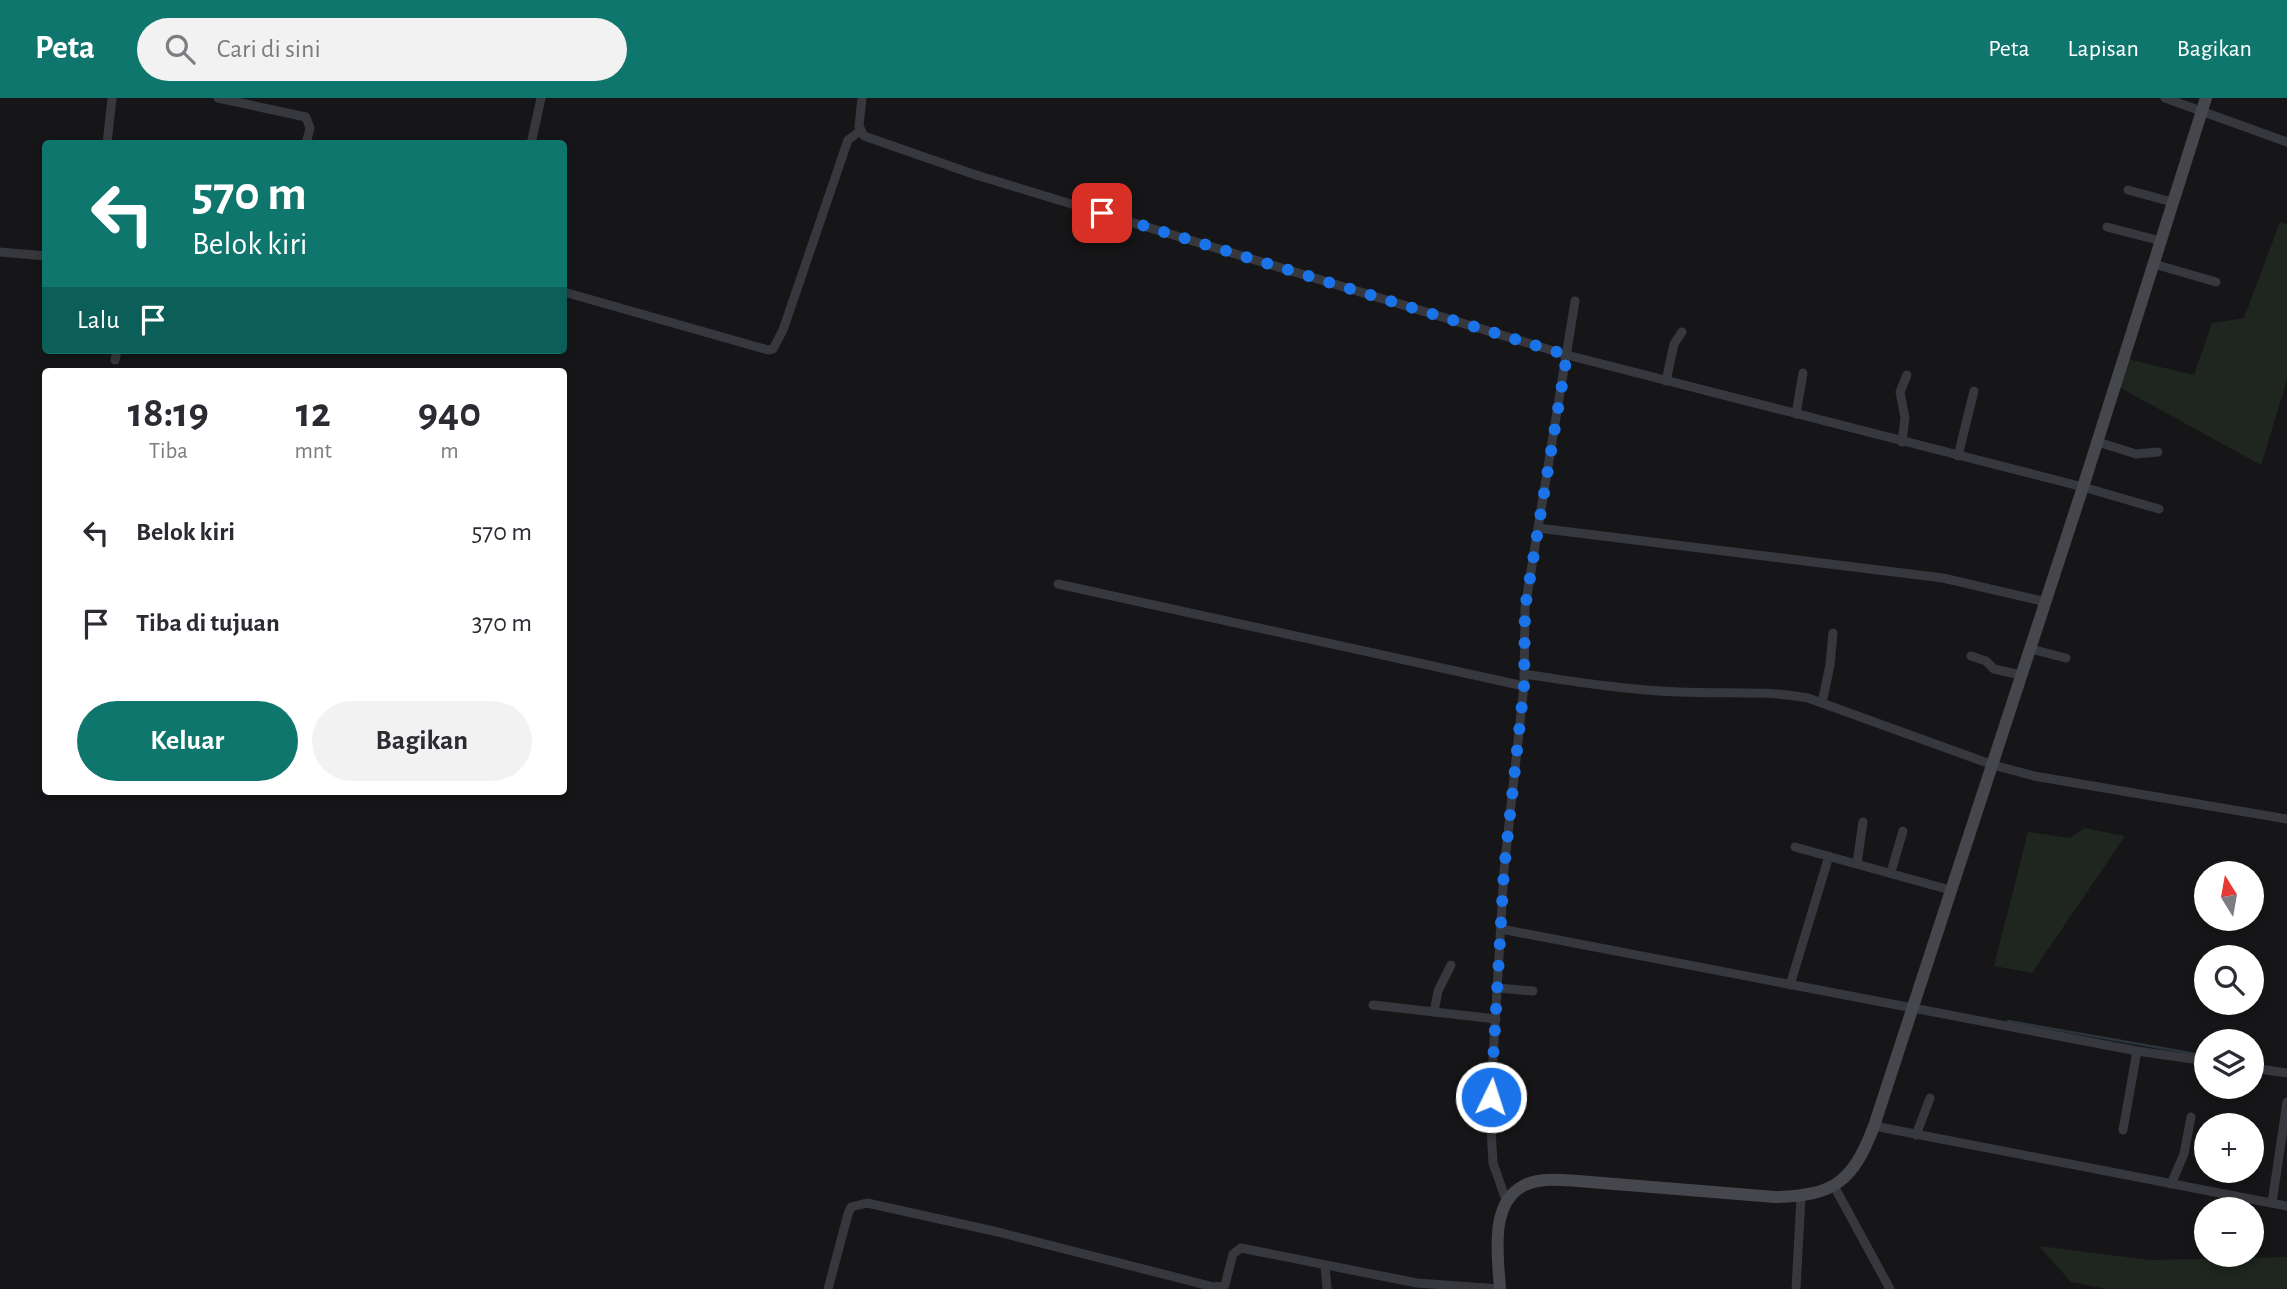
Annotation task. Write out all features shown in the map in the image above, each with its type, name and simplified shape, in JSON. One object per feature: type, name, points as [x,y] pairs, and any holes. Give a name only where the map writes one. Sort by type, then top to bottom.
[{"type":"main road","points":[[1500,1289],[1498,1242],[1507,1203],[1524,1185],[1553,1180],[1801,1197],[1823,1191],[1850,1173],[1874,1126],[2098,442],[2206,98]]},
{"type":"street","points":[[107,140],[112,98]]},
{"type":"street","points":[[218,98],[306,117],[310,128],[307,140]]},
{"type":"street","points":[[532,140],[541,98]]},
{"type":"street","points":[[567,293],[768,350],[773,349],[783,330],[848,140],[860,131],[862,98]]},
{"type":"street","points":[[2165,98],[2287,142]]},
{"type":"street","points":[[860,131],[869,138],[973,174],[1567,355],[2083,487],[2159,509]]},
{"type":"street","points":[[2128,190],[2172,202]]},
{"type":"street","points":[[2107,227],[2161,240]]},
{"type":"street","points":[[0,252],[42,256]]},
{"type":"street","points":[[2154,264],[2216,282]]},
{"type":"street","points":[[1507,1203],[1493,1163],[1490,1144],[1504,870],[1524,686],[1525,608],[1575,301]]},
{"type":"street","points":[[1666,381],[1674,344],[1682,332]]},
{"type":"street","points":[[1796,414],[1803,373]]},
{"type":"street","points":[[1902,442],[1905,412],[1900,392],[1908,375]]},
{"type":"street","points":[[1958,456],[1974,391]]},
{"type":"street","points":[[2098,442],[2136,454],[2158,452]]},
{"type":"street","points":[[1538,528],[1943,578],[2046,602]]},
{"type":"street","points":[[1058,584],[1524,686]]},
{"type":"street","points":[[1822,704],[1833,633]]},
{"type":"street","points":[[2031,649],[2066,658]]},
{"type":"street","points":[[1971,656],[1986,661],[1994,669],[2021,675]]},
{"type":"street","points":[[1524,674],[1586,684],[1678,692],[1788,695],[1822,704],[1993,765],[2034,776],[2287,818]]},
{"type":"street","points":[[1857,863],[1863,822]]},
{"type":"street","points":[[1891,872],[1903,831]]},
{"type":"street","points":[[1795,847],[1950,890]]},
{"type":"street","points":[[1790,985],[1829,856]]},
{"type":"street","points":[[1501,929],[2137,1051],[2194,1059]]},
{"type":"street","points":[[1434,1012],[1438,991],[1451,965]]},
{"type":"street","points":[[1498,988],[1533,990]]},
{"type":"street","points":[[1373,1004],[1496,1019]]},
{"type":"street","points":[[2123,1130],[2137,1051]]},
{"type":"street","points":[[2264,1070],[2287,1073]]},
{"type":"street","points":[[1916,1135],[1930,1098]]},
{"type":"street","points":[[2272,1203],[2287,1102]]},
{"type":"street","points":[[2171,1184],[2184,1154],[2191,1117]]},
{"type":"street","points":[[1874,1126],[2287,1206]]},
{"type":"street","points":[[1834,1185],[1891,1289]]},
{"type":"street","points":[[1796,1289],[1801,1197]]},
{"type":"street","points":[[828,1289],[848,1214],[851,1207],[861,1203],[998,1232],[1214,1287],[1225,1285],[1233,1254],[1241,1248],[1417,1283],[1500,1289]]},
{"type":"street","points":[[1325,1265],[1327,1289]]},
{"type":"shaded area","points":[[2280,222],[2287,225],[2287,380],[2261,465],[2117,386],[2127,359],[2194,375],[2212,323],[2244,318]]},
{"type":"shaded area","points":[[2084,828],[2125,836],[2032,973],[1994,966],[2028,832],[2070,838]]},
{"type":"shaded area","points":[[2039,1246],[2150,1260],[2194,1259],[2194,1267],[2264,1267],[2264,1258],[2287,1257],[2287,1289],[2108,1289],[2071,1282]]},
{"type":"waterway","points":[[2008,1021],[2194,1054]]},
{"type":"route","points":[[1102,213],[1567,355],[1525,608],[1524,686],[1504,870],[1491,1097]]}]
